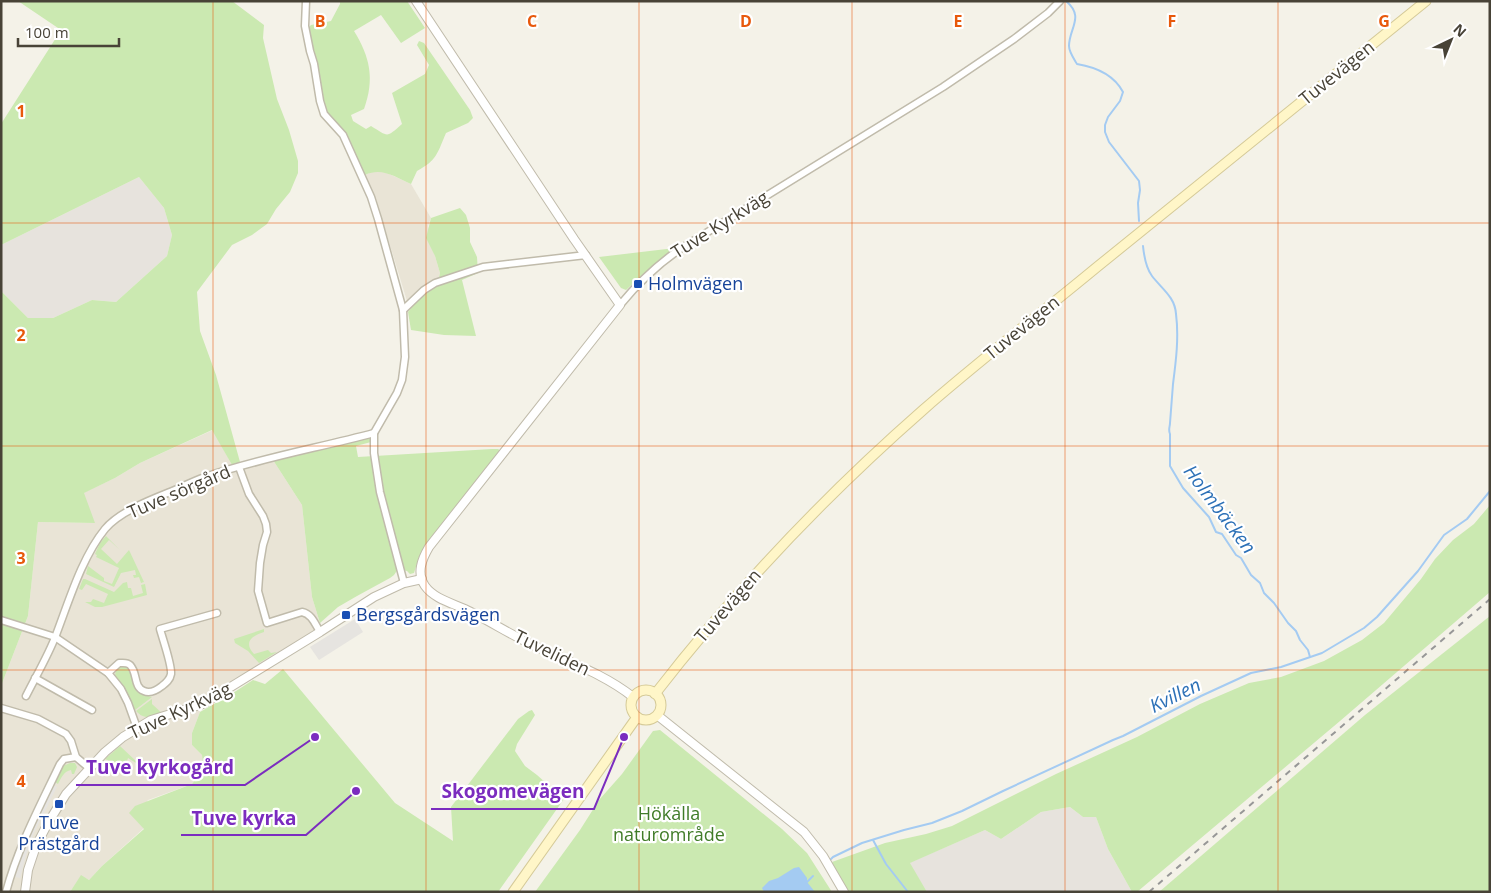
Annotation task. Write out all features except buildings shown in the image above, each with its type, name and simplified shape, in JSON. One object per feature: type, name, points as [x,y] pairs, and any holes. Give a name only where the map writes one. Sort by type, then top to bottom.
[{"type":"main road","name":"Tuvevägen","points":[[655,694],[692,647],[790,537],[912,420],[1000,346],[1426,1]]},
{"type":"main road","points":[[643,691],[655,694],[660,704],[660,710],[657,714],[648,720],[642,720],[637,717],[631,708],[633,697],[643,691]]},
{"type":"main road","points":[[513,892],[637,717]]},
{"type":"street","points":[[306,1],[305,26],[307,40],[314,64],[322,108],[324,114],[343,135],[371,197],[403,310],[405,357],[402,380],[374,433],[374,452],[380,492],[404,583]]},
{"type":"street","points":[[416,1],[620,305]]},
{"type":"street","name":"Tuve Kyrkväg","points":[[25,892],[36,846],[48,823],[66,794],[105,752],[151,720],[203,704],[374,597],[404,583],[422,579],[421,563],[429,547],[620,305],[651,271],[672,255],[943,87],[1014,39],[1048,13],[1060,1]]},
{"type":"street","points":[[403,310],[424,290],[435,283],[483,267],[586,255]]},
{"type":"street","name":"Tuve sörgård","points":[[26,696],[55,637],[90,554],[112,522],[154,498],[204,478],[239,467],[374,433]]},
{"type":"street","points":[[239,467],[249,494],[266,524],[267,532],[261,557],[258,591],[267,624],[302,612],[310,615],[320,632]]},
{"type":"street","name":"Tuveliden","points":[[422,579],[426,587],[434,594],[529,643],[596,674],[633,697]]},
{"type":"street","points":[[108,673],[119,663],[127,663],[132,667],[140,690],[156,691],[171,676],[160,629],[218,612]]},
{"type":"street","points":[[1,620],[55,637],[108,673],[121,689],[137,728]]},
{"type":"street","points":[[35,678],[92,710]]},
{"type":"street","points":[[1,708],[38,719],[66,734],[72,741],[76,756],[89,768]]},
{"type":"street","points":[[657,714],[804,832],[823,856],[844,892]]},
{"type":"street","points":[[6,892],[15,860],[25,836],[60,764],[64,759],[76,756]]},
{"type":"shaded area","points":[[371,172],[385,172],[411,184],[431,218],[428,226],[440,273],[437,286],[421,296],[408,312],[407,301],[376,199],[365,175]]},
{"type":"shaded area","points":[[139,177],[164,208],[172,235],[167,256],[116,302],[92,300],[53,318],[28,318],[1,291],[1,245]]},
{"type":"shaded area","points":[[213,430],[232,465],[272,454],[273,460],[302,505],[312,597],[320,623],[313,631],[195,703],[200,712],[192,733],[192,745],[202,755],[203,764],[199,775],[192,784],[148,800],[135,819],[144,828],[89,880],[81,876],[70,892],[1,892],[1,686],[28,616],[38,522],[94,523],[83,493],[115,478],[140,463]]},
{"type":"shaded area","points":[[355,619],[363,632],[319,660],[310,647]]},
{"type":"shaded area","points":[[53,785],[57,787],[34,833],[20,878],[15,877],[21,852]]},
{"type":"shaded area","points":[[1070,807],[1083,817],[1096,817],[1108,849],[1132,892],[927,892],[909,863],[985,830],[1001,839],[1041,812]]},
{"type":"green space","points":[[18,1],[232,1],[264,25],[263,38],[277,99],[298,161],[298,173],[290,192],[267,224],[252,235],[232,245],[197,292],[200,331],[216,375],[240,462],[232,465],[212,430],[140,463],[84,493],[95,523],[38,522],[28,616],[1,686],[1,291],[28,318],[53,318],[92,300],[116,302],[167,256],[172,235],[164,208],[139,177],[1,245],[1,124],[61,30]]},
{"type":"green space","points":[[340,1],[407,1],[425,28],[401,43],[381,15],[354,31],[364,50],[370,78],[364,109],[351,115],[353,121],[366,129],[371,126],[384,134],[390,134],[402,124],[392,93],[425,74],[429,65],[417,45],[419,41],[424,43],[470,110],[473,118],[468,123],[446,133],[436,156],[417,171],[411,184],[383,172],[365,175],[348,137],[328,115],[324,104],[320,76],[310,45],[308,28],[311,25],[331,21]]},
{"type":"green space","points":[[460,208],[466,215],[470,228],[470,242],[477,257],[478,273],[462,280],[476,336],[444,335],[411,330],[408,312],[421,296],[437,286],[440,273],[435,256],[426,238],[431,218]]},
{"type":"green space","points":[[675,248],[626,290],[621,288],[599,257]]},
{"type":"green space","points":[[369,431],[371,442],[356,446],[358,457],[492,449],[501,451],[425,546],[414,573],[410,574],[407,571],[398,569],[390,578],[338,607],[320,623],[312,597],[302,505],[273,460],[272,454]]},
{"type":"green space","points":[[1490,505],[1490,592],[1137,892],[1132,892],[1108,849],[1096,817],[1083,817],[1070,807],[1041,812],[1001,839],[985,830],[910,863],[927,892],[847,892],[832,862],[885,843],[952,826],[1056,774],[1137,737],[1200,704],[1249,683],[1281,677],[1324,661],[1362,640],[1384,623],[1421,579],[1435,559],[1453,540],[1474,524]]},
{"type":"green space","points":[[106,536],[120,550],[109,540],[101,549],[117,564],[129,550],[144,582],[141,583],[139,577],[134,578],[133,575],[136,575],[135,570],[121,573],[114,587],[86,574],[88,566],[104,578],[104,581],[112,584],[119,568],[96,557],[97,555],[95,554]]},
{"type":"green space","points":[[83,579],[114,592],[123,583],[127,582],[133,596],[143,593],[141,585],[145,584],[147,595],[102,607],[95,607],[85,602],[91,602],[93,599],[104,603],[108,594],[86,584],[82,590],[79,589]]},
{"type":"green space","points":[[1490,616],[1490,892],[1159,892],[1365,715]]},
{"type":"green space","points":[[264,629],[264,632],[250,640],[249,646],[251,650],[254,654],[268,650],[271,653],[277,652],[259,663],[248,651],[235,643],[234,639]]},
{"type":"green space","points":[[123,665],[129,669],[138,691],[152,697],[135,710],[125,689],[115,676],[116,669]]},
{"type":"green space","points":[[283,669],[395,803],[453,841],[451,807],[518,719],[532,710],[535,715],[517,744],[515,751],[525,766],[564,799],[498,892],[70,892],[81,875],[89,880],[144,829],[129,813],[135,806],[192,784],[199,775],[203,764],[202,755],[192,745],[192,733],[200,712],[253,680],[265,684]]},
{"type":"green space","points":[[152,699],[152,704],[163,714],[145,717],[136,711]]},
{"type":"green space","name":"Hökälla naturområde","points":[[660,730],[782,829],[807,853],[832,892],[535,892],[580,830],[599,800],[622,774],[653,731]]},
{"type":"green space","points":[[120,746],[136,763],[128,758],[121,766],[105,759]]},
{"type":"green space","points":[[75,763],[77,767],[74,774],[72,774],[71,770],[66,772],[58,784],[55,782],[63,766]]},
{"type":"water","points":[[799,867],[815,892],[764,892],[762,888],[769,881]]},
{"type":"waterway","name":"Holmbäcken","points":[[1066,1],[1074,12],[1075,23],[1069,46],[1077,64],[1091,67],[1109,76],[1123,92],[1120,101],[1108,117],[1105,132],[1109,142],[1139,181],[1139,221]]},
{"type":"waterway","name":"Holmbäcken","points":[[1143,246],[1148,269],[1171,298],[1176,314],[1177,349],[1169,429],[1170,466],[1183,488],[1209,517],[1216,532],[1222,534],[1236,555],[1241,558],[1251,575],[1260,583],[1264,593],[1296,631],[1308,650],[1310,657]]},
{"type":"waterway","name":"Kvillen","points":[[829,861],[833,857],[862,843],[932,823],[962,811],[1123,736],[1251,673],[1281,667],[1322,653],[1364,628],[1377,617],[1418,571],[1444,535],[1467,519],[1490,491]]},
{"type":"waterway","points":[[873,840],[886,864],[908,892]]},
{"type":"waterway","points":[[806,883],[813,876]]},
{"type":"railway","points":[[1149,892],[1490,599]]},
{"type":"place","name":"Holmvägen","points":[[638,284]]},
{"type":"place","name":"Bergsgårdsvägen","points":[[346,615]]},
{"type":"place","name":"Tuve kyrkogård","points":[[315,737]]},
{"type":"place","name":"Skogomevägen","points":[[624,737]]},
{"type":"place","name":"Tuve kyrka","points":[[356,791]]},
{"type":"place","name":"Tuve Prästgård","points":[[59,804]]}]
